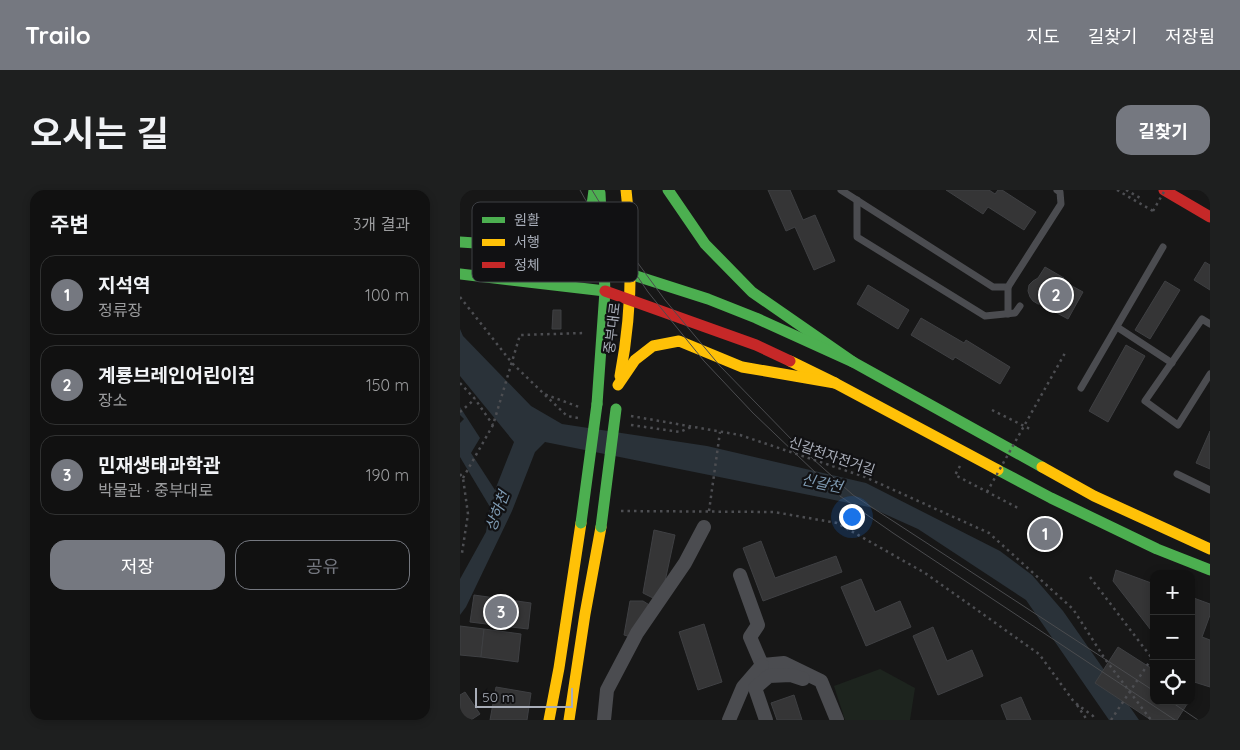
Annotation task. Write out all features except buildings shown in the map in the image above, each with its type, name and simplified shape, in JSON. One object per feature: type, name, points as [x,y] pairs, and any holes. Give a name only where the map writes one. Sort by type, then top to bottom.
[{"type":"main road","points":[[668,190],[704,244],[752,292],[853,362]]},
{"type":"main road","points":[[1165,190],[1210,217]]},
{"type":"main road","points":[[638,277],[708,298],[853,362],[1094,496],[1210,549]]},
{"type":"main road","points":[[526,282],[605,291],[756,345],[836,383],[1060,502],[1157,549],[1210,570]]},
{"type":"main road","name":"중부대로","points":[[549,720],[559,668],[581,523],[604,328],[605,282]]},
{"type":"main road","name":"중부대로","points":[[569,720],[585,614],[601,527],[617,397],[626,344],[630,282]]},
{"type":"main road","points":[[617,397],[635,360],[653,346],[679,341],[742,367],[836,383]]},
{"type":"street","points":[[604,720],[607,690],[637,633],[685,563],[704,527]]},
{"type":"street","points":[[740,575],[758,625],[750,638],[762,665]]},
{"type":"street","points":[[729,720],[743,687],[762,665],[784,664],[821,681],[837,720]]},
{"type":"street","points":[[766,720],[755,688],[769,676],[791,675],[809,680],[820,693],[830,720]]},
{"type":"lane","points":[[841,190],[993,287],[1008,287]]},
{"type":"lane","points":[[1008,314],[1008,287],[1061,204],[1060,192],[1057,190]]},
{"type":"lane","points":[[857,200],[857,237],[984,316],[1015,313],[1020,306]]},
{"type":"lane","points":[[1081,388],[1163,247]]},
{"type":"lane","points":[[1210,324],[1202,318],[1145,401],[1178,425],[1210,374]]},
{"type":"lane","points":[[1117,327],[1172,363]]},
{"type":"lane","points":[[1177,474],[1210,490]]},
{"type":"path","points":[[1117,190],[1153,211],[1165,190]]},
{"type":"path","points":[[1126,190],[1142,199]]},
{"type":"path","points":[[460,297],[512,363],[544,394],[582,408]]},
{"type":"path","points":[[463,478],[494,425],[520,335],[589,333]]},
{"type":"path","points":[[987,492],[1066,353]]},
{"type":"path","points":[[460,383],[475,399],[494,425]]},
{"type":"path","points":[[460,412],[475,399]]},
{"type":"path","points":[[992,410],[1032,430]]},
{"type":"path","name":"신갈천자전거길","points":[[628,416],[740,435],[866,477],[989,533],[1073,609],[1105,658],[1151,720]]},
{"type":"path","points":[[709,512],[720,432]]},
{"type":"path","points":[[460,474],[463,478],[468,514],[460,556]]},
{"type":"path","points":[[955,475],[1020,509]]},
{"type":"path","points":[[621,511],[774,512],[837,523],[925,573],[1039,654],[1087,720]]},
{"type":"path","points":[[1090,577],[1150,652]]},
{"type":"path","points":[[1111,720],[1150,660]]},
{"type":"path","points":[[1074,702],[1096,720]]},
{"type":"shaded area","points":[[880,669],[915,688],[910,720],[845,720],[834,686]]},
{"type":"water","points":[[460,329],[463,336],[531,406],[562,424],[707,446],[866,483],[1000,551],[1032,575],[1063,611],[1139,720],[1109,720],[1026,600],[918,529],[869,507],[545,442],[535,452],[512,511],[466,607],[460,615],[460,579],[486,532],[490,507],[460,457],[460,423],[464,419],[460,415],[460,407],[480,438],[471,453],[495,490],[514,442],[460,376]]},
{"type":"tram line","points":[[580,190],[587,202]]},
{"type":"tram line","points":[[592,190],[599,202]]},
{"type":"tram line","points":[[638,263],[665,300],[720,366],[793,441],[853,495],[1150,688]]},
{"type":"tram line","points":[[638,277],[704,361],[753,413],[840,496],[1175,720]]},
{"type":"tram line","points":[[1176,705],[1198,720]]},
{"type":"traffic: fast","points":[[592,202],[594,190]]},
{"type":"traffic: fast","points":[[668,190],[705,244],[752,292],[853,362]]},
{"type":"traffic: fast","points":[[600,193],[600,202]]},
{"type":"traffic: fast","points":[[460,242],[472,243]]},
{"type":"traffic: fast","points":[[460,274],[472,275]]},
{"type":"traffic: fast","points":[[638,277],[708,299],[756,318],[853,362],[1042,467]]},
{"type":"traffic: fast","points":[[528,282],[605,291]]},
{"type":"traffic: fast","points":[[597,404],[605,282]]},
{"type":"traffic: fast","points":[[581,523],[597,404]]},
{"type":"traffic: fast","points":[[601,527],[616,409]]},
{"type":"traffic: fast","points":[[998,470],[1157,549],[1210,570]]},
{"type":"traffic: slow","points":[[626,190],[627,202]]},
{"type":"traffic: slow","points":[[620,376],[627,330],[630,282]]},
{"type":"traffic: slow","points":[[618,385],[635,360],[653,346],[679,341],[742,367],[835,383]]},
{"type":"traffic: slow","points":[[790,361],[998,470]]},
{"type":"traffic: slow","points":[[1042,467],[1094,496],[1210,549]]},
{"type":"traffic: slow","points":[[549,720],[559,668],[581,523]]},
{"type":"traffic: slow","points":[[569,720],[585,614],[601,527]]},
{"type":"traffic: jam","points":[[1164,190],[1210,217]]},
{"type":"traffic: jam","points":[[605,291],[756,345],[790,361]]},
{"type":"place","name":"계룡브레인어린이집","points":[[1056,295]]},
{"type":"place","name":"지석역","points":[[1045,534]]},
{"type":"place","name":"민재생태과학관","points":[[501,612]]},
{"type":"water label","name":"신갈천","points":[[822,483]]},
{"type":"water label","name":"상하천","points":[[497,511]]}]
